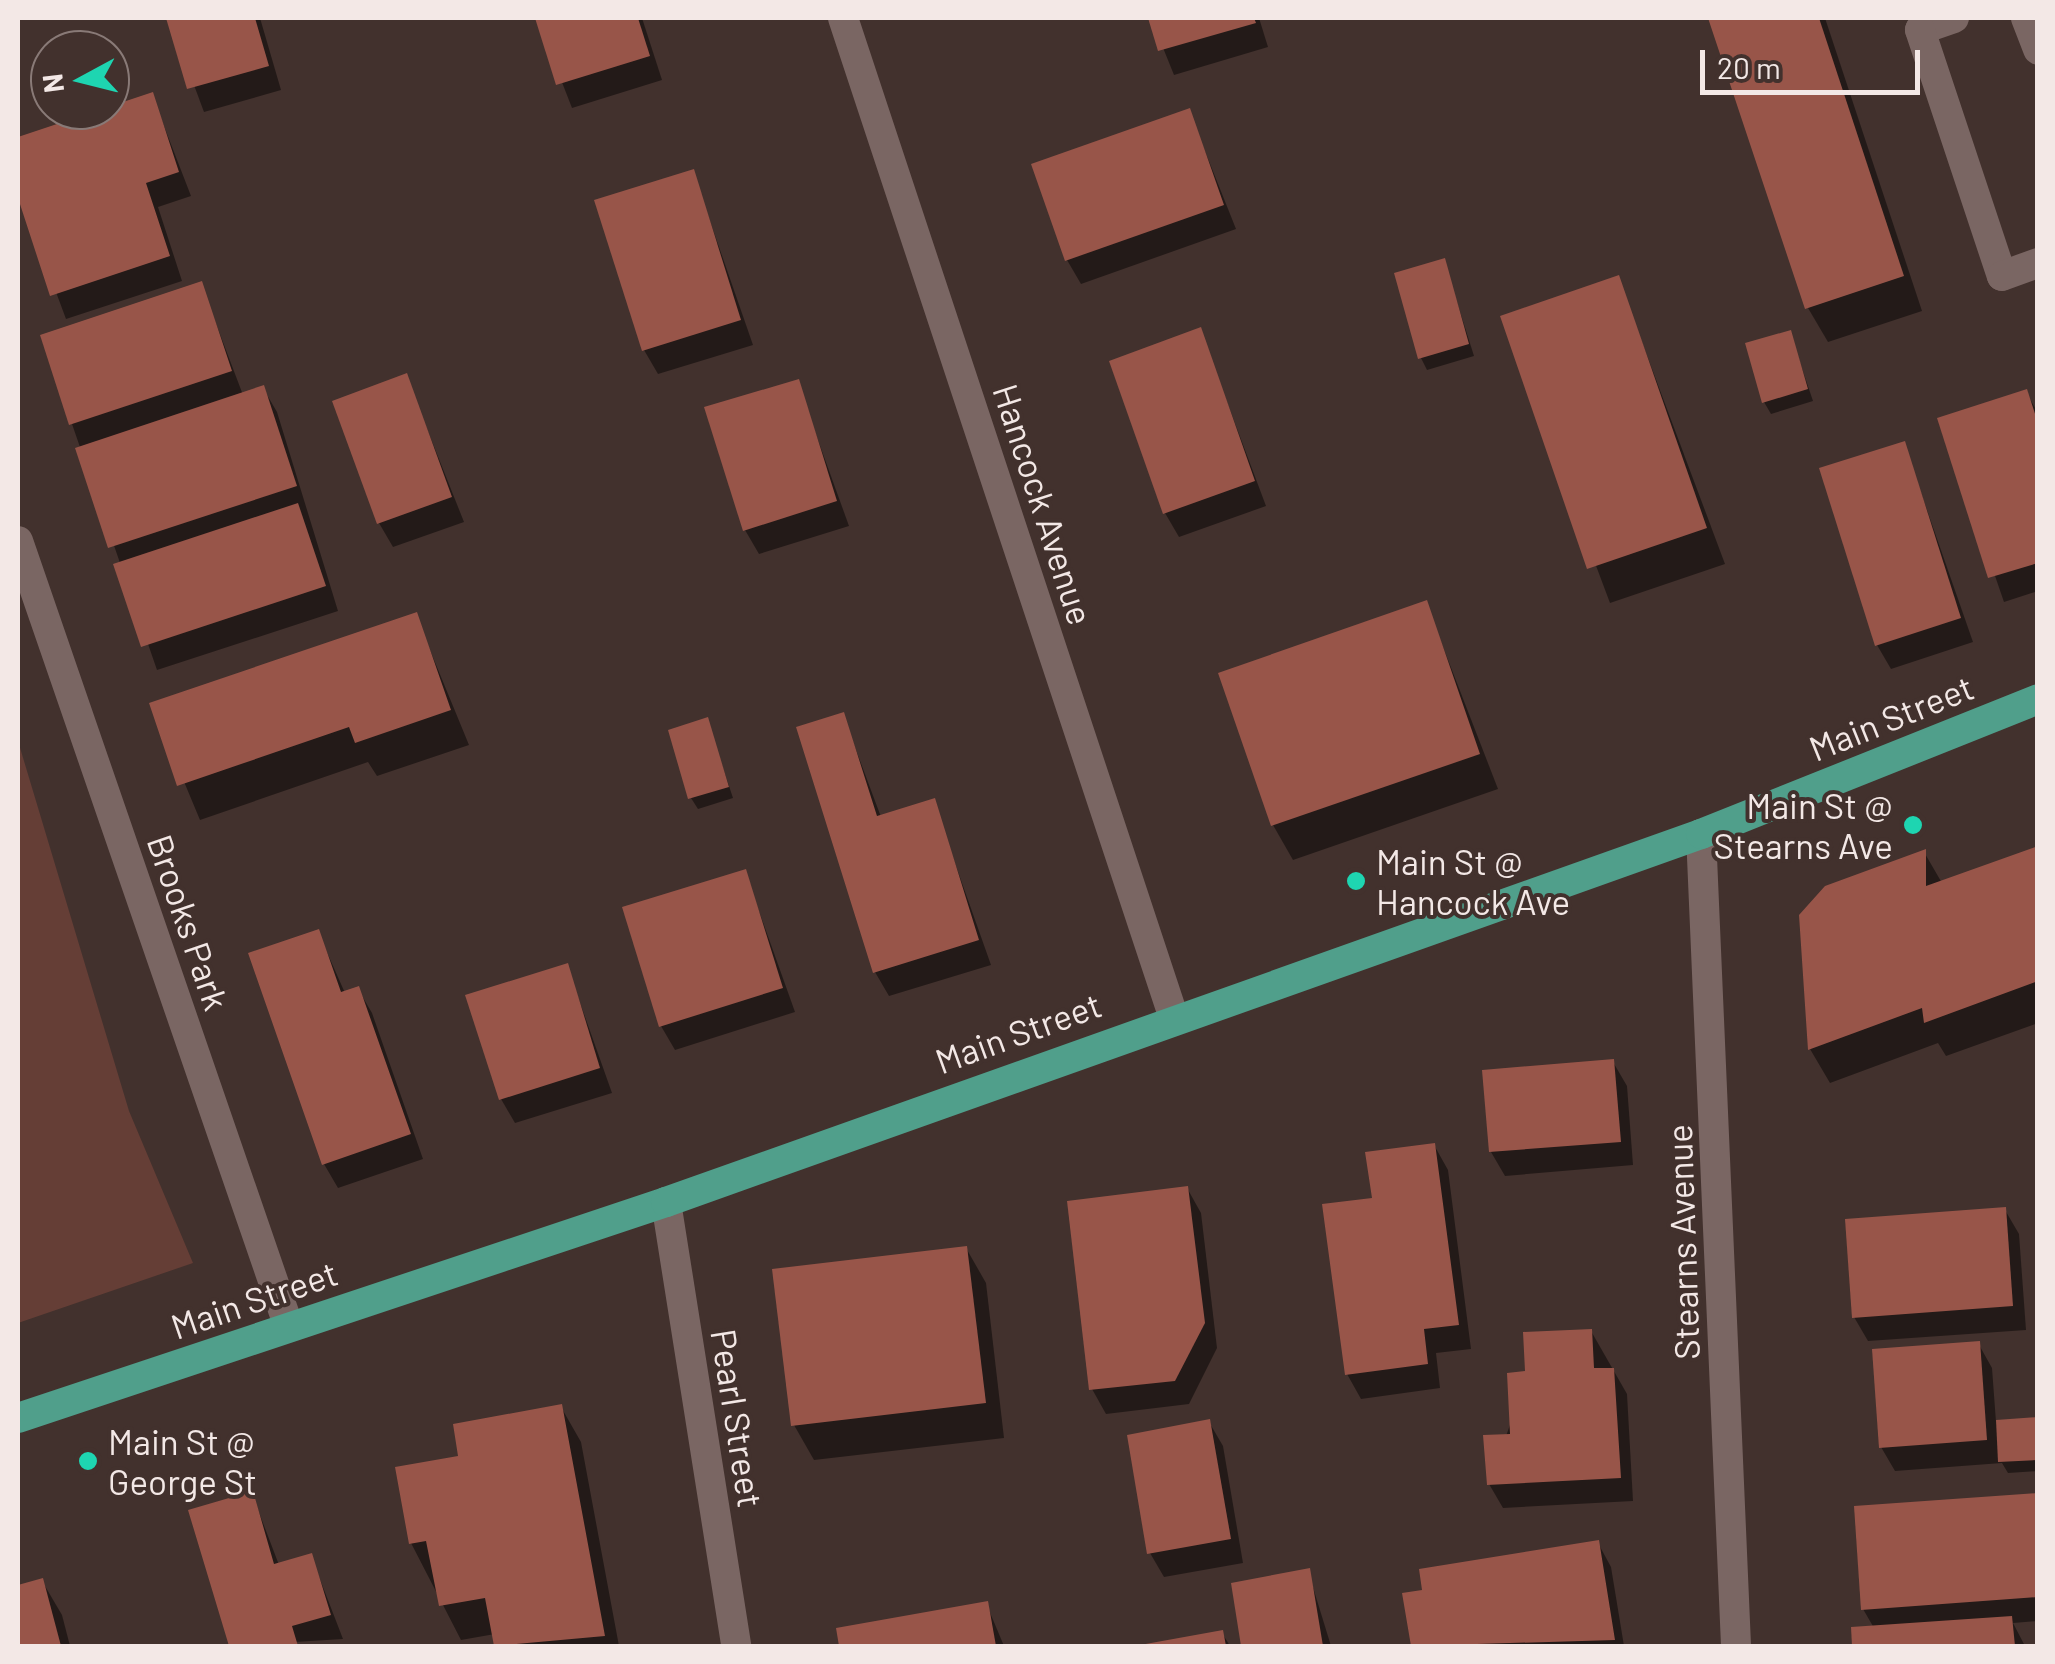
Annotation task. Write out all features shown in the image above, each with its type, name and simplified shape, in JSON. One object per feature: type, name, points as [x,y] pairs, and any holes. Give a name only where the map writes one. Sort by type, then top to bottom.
[{"type":"main road","name":"Main Street","points":[[18,1418],[666,1202],[1173,1015],[1701,834],[2038,699]]},
{"type":"street","name":"Hancock Avenue","points":[[843,18],[1173,1015]]},
{"type":"street","points":[[1954,18],[1920,30],[2002,276],[2038,263]]},
{"type":"street","points":[[2026,18],[2038,50]]},
{"type":"street","name":"Brooks Park","points":[[18,541],[289,1327]]},
{"type":"street","name":"Stearns Avenue","points":[[1701,834],[1736,1646]]},
{"type":"street","name":"Pearl Street","points":[[666,1202],[736,1646]]},
{"type":"shaded area","points":[[18,741],[129,1111],[193,1263],[18,1323]]},
{"type":"building","points":[[166,18],[255,18],[269,66],[187,89]]},
{"type":"building","points":[[535,18],[638,18],[650,56],[556,85]]},
{"type":"building","points":[[1148,18],[1254,18],[1256,23],[1158,51]]},
{"type":"building","points":[[1708,18],[1819,18],[1904,276],[1805,309]]},
{"type":"building","points":[[153,92],[179,172],[146,183],[170,256],[50,296],[18,198],[18,137],[39,130],[130,130],[130,100]]},
{"type":"building","points":[[1190,108],[1224,205],[1065,261],[1031,164]]},
{"type":"building","points":[[694,169],[741,320],[642,351],[594,200]]},
{"type":"building","points":[[1445,258],[1469,344],[1418,359],[1394,273]]},
{"type":"building","points":[[1619,275],[1707,528],[1587,569],[1500,316]]},
{"type":"building","points":[[202,281],[232,371],[69,425],[40,335]]},
{"type":"building","points":[[1201,327],[1255,481],[1163,514],[1109,361]]},
{"type":"building","points":[[1791,330],[1808,389],[1762,403],[1745,343]]},
{"type":"building","points":[[407,373],[452,497],[377,524],[332,401]]},
{"type":"building","points":[[799,379],[837,501],[743,531],[704,407]]},
{"type":"building","points":[[264,385],[297,486],[108,548],[75,448]]},
{"type":"building","points":[[2027,389],[2038,423],[2038,563],[1988,578],[1937,418]]},
{"type":"building","points":[[1905,441],[1961,618],[1875,646],[1819,468]]},
{"type":"building","points":[[298,503],[326,586],[141,647],[113,564]]},
{"type":"building","points":[[1427,600],[1480,754],[1271,826],[1218,673]]},
{"type":"building","points":[[417,612],[451,710],[355,743],[349,727],[177,786],[149,703]]},
{"type":"building","points":[[844,712],[877,816],[935,798],[979,940],[873,973],[796,727]]},
{"type":"building","points":[[708,717],[729,787],[688,799],[668,730]]},
{"type":"building","points":[[2038,846],[2038,981],[1924,1023],[1922,1008],[1808,1050],[1799,915],[1825,886],[1926,849],[1926,886]]},
{"type":"building","points":[[746,869],[783,988],[659,1027],[622,907]]},
{"type":"building","points":[[319,929],[341,992],[359,986],[411,1134],[322,1165],[248,953]]},
{"type":"building","points":[[568,963],[600,1068],[499,1100],[465,995]]},
{"type":"building","points":[[1614,1059],[1621,1142],[1489,1152],[1482,1070]]},
{"type":"building","points":[[1435,1143],[1459,1325],[1424,1329],[1428,1364],[1345,1375],[1322,1204],[1372,1198],[1365,1152]]},
{"type":"building","points":[[1188,1186],[1205,1323],[1175,1381],[1089,1390],[1067,1201]]},
{"type":"building","points":[[2006,1207],[2013,1306],[1852,1318],[1845,1219]]},
{"type":"building","points":[[967,1246],[986,1403],[791,1426],[772,1269]]},
{"type":"building","points":[[1592,1329],[1594,1368],[1614,1368],[1621,1478],[1487,1485],[1483,1435],[1510,1434],[1507,1373],[1525,1371],[1523,1332]]},
{"type":"building","points":[[1980,1341],[1987,1440],[1879,1448],[1872,1349]]},
{"type":"building","points":[[562,1404],[605,1636],[494,1646],[485,1598],[439,1606],[426,1541],[409,1544],[395,1467],[458,1456],[453,1424]]},
{"type":"building","points":[[2038,1417],[2038,1460],[1998,1462],[1996,1420]]},
{"type":"building","points":[[1210,1419],[1231,1539],[1147,1554],[1127,1435]]},
{"type":"building","points":[[253,1491],[274,1564],[312,1553],[331,1615],[292,1626],[298,1646],[229,1646],[188,1510]]},
{"type":"building","points":[[2038,1493],[2038,1597],[1861,1610],[1854,1506]]},
{"type":"building","points":[[1599,1540],[1615,1640],[1411,1646],[1402,1593],[1422,1590],[1419,1569]]},
{"type":"building","points":[[1310,1568],[1323,1646],[1241,1646],[1231,1583]]},
{"type":"building","points":[[43,1578],[61,1646],[18,1646],[18,1585]]},
{"type":"building","points":[[988,1601],[996,1646],[839,1646],[836,1628]]},
{"type":"building","points":[[2012,1616],[2015,1646],[1852,1646],[1851,1627]]},
{"type":"building","points":[[1223,1630],[1226,1646],[1140,1646],[1140,1645]]},
{"type":"place","name":"Main St @ Stearns Ave","points":[[1913,825]]},
{"type":"place","name":"Main St @ Hancock Ave","points":[[1356,881]]},
{"type":"place","name":"Main St @ George St","points":[[88,1461]]}]
